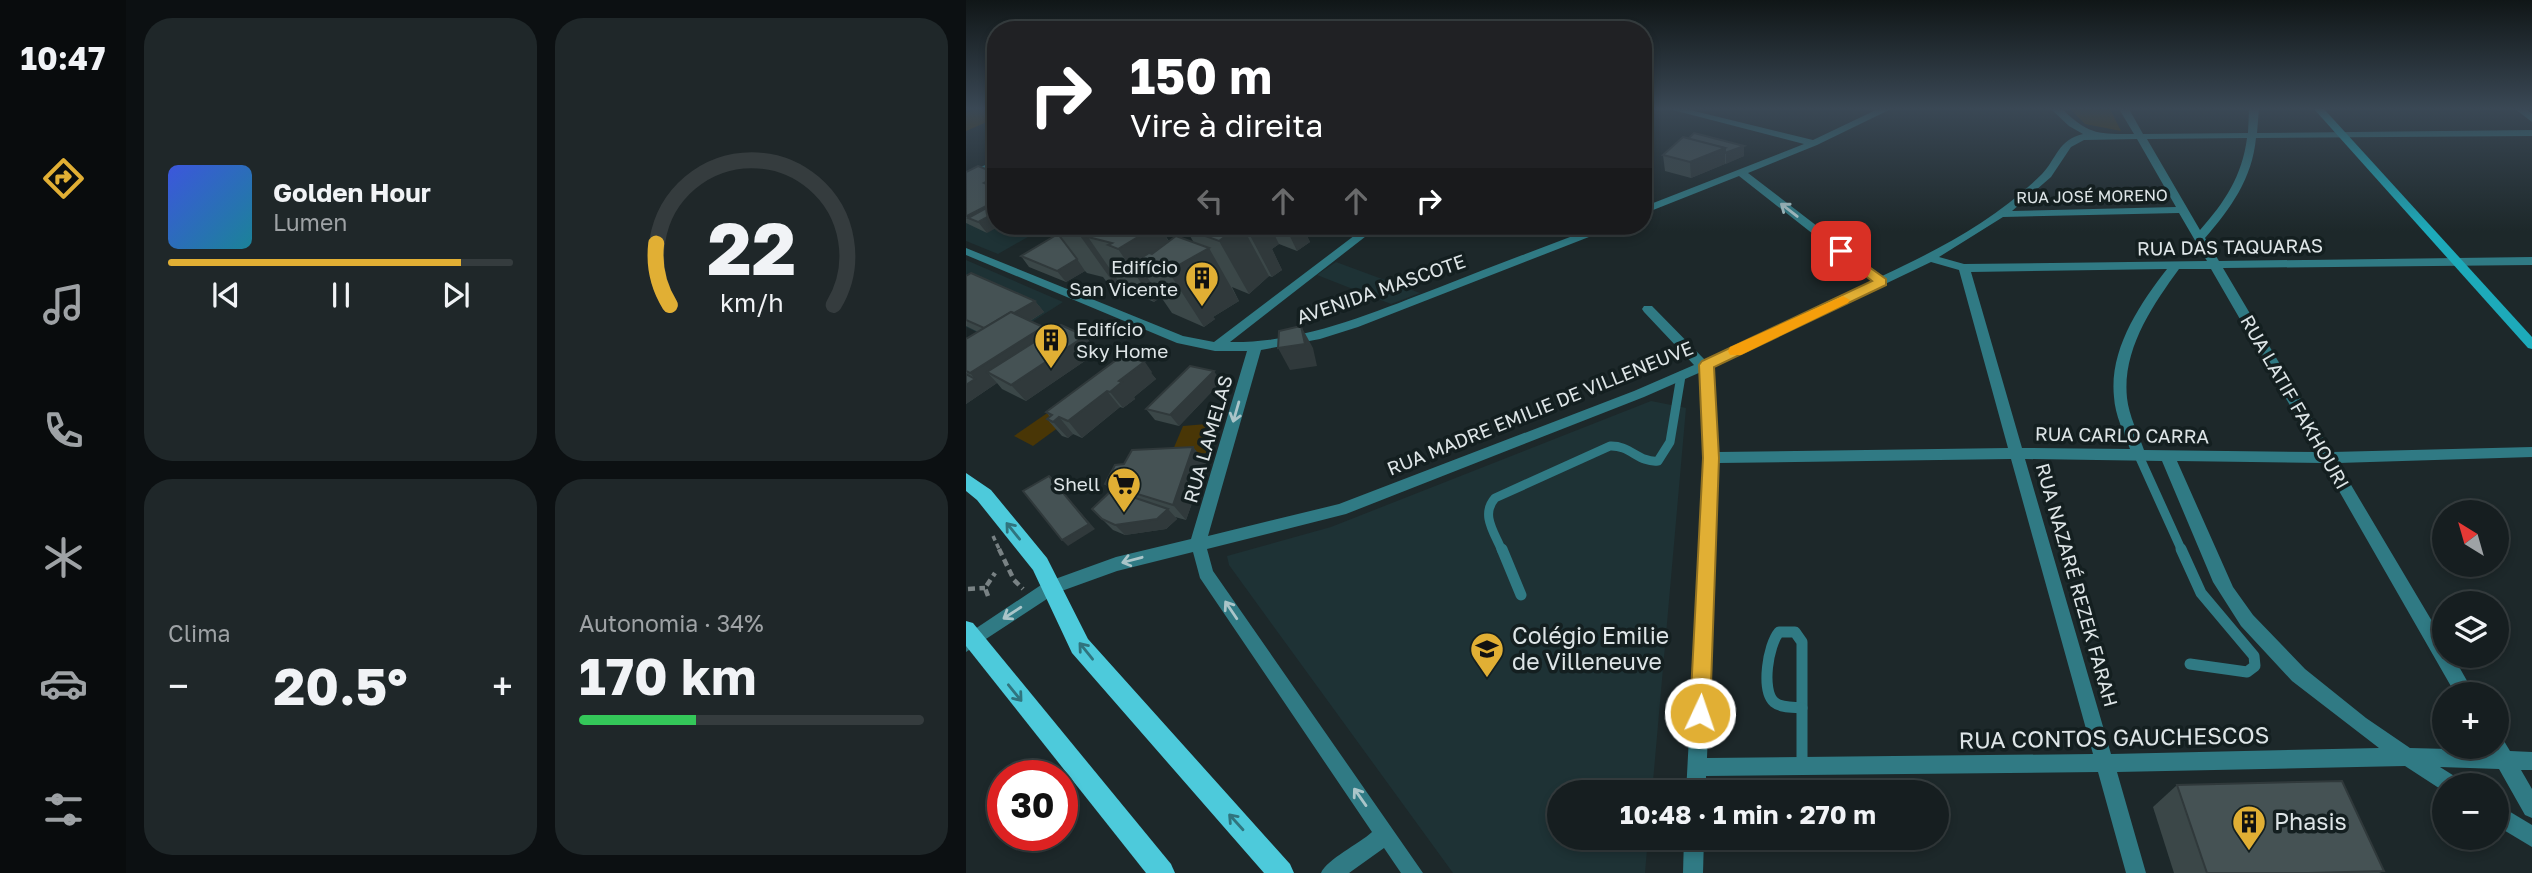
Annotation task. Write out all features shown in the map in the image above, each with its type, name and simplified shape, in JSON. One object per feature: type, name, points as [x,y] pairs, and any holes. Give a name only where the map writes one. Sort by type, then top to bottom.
[{"type":"main road","points":[[966,480],[984,495],[1040,564],[1080,646],[1282,873]]},
{"type":"main road","points":[[968,638],[1162,873]]},
{"type":"street","points":[[1652,208],[1797,150]]},
{"type":"street","name":"RUA MADRE EMILIE DE VILLENEUVE","points":[[968,638],[1050,588],[1116,564],[1198,542],[1268,529],[1341,510],[1681,376],[1930,258],[2001,214],[2047,174],[2064,150]]},
{"type":"street","name":"RUA LATIF FAKHOURI","points":[[2148,150],[2458,682]]},
{"type":"street","points":[[2199,237],[2224,211],[2244,177],[2251,150]]},
{"type":"street","points":[[2355,150],[2532,345]]},
{"type":"street","points":[[966,178],[987,168]]},
{"type":"street","points":[[1740,172],[1882,282]]},
{"type":"street","name":"RUA JOSÉ MORENO","points":[[2001,214],[2183,210]]},
{"type":"street","points":[[1215,347],[1362,235]]},
{"type":"street","name":"AVENIDA MASCOTE","points":[[966,251],[1016,267],[1165,334],[1215,347],[1255,347],[1333,330],[1581,235]]},
{"type":"street","name":"RUA DAS TAQUARAS","points":[[1930,258],[1964,268],[2532,261]]},
{"type":"street","points":[[2139,456],[2120,396],[2123,364],[2132,331],[2175,267]]},
{"type":"street","name":"RUA NAZARÉ REZEK FARAH","points":[[1964,268],[2136,873]]},
{"type":"street","points":[[1648,309],[1705,365],[1711,458],[1697,780]]},
{"type":"street","name":"RUA LAMELAS","points":[[1198,542],[1255,347]]},
{"type":"street","name":"RUA CARLO CARRA","points":[[1711,458],[2017,453],[2328,458],[2532,452]]},
{"type":"street","points":[[2167,455],[2226,590],[2249,625],[2340,707],[2432,773]]},
{"type":"street","points":[[1198,542],[1206,573],[1413,873]]},
{"type":"street","name":"RUA CONTOS GAUCHESCOS","points":[[1698,766],[2106,763],[2432,756]]},
{"type":"street","name":"RUA CONTOS GAUCHESCOS","points":[[2509,756],[2532,761]]},
{"type":"street","points":[[2504,759],[2532,808]]},
{"type":"street","points":[[2509,822],[2532,836]]},
{"type":"street","points":[[1331,873],[1367,850],[1385,834]]},
{"type":"street","points":[[1693,873],[1694,850]]},
{"type":"lane","points":[[1521,595],[1486,515],[1488,506],[1495,498],[1610,446],[1627,446],[1648,462],[1663,458],[1668,453],[1674,426],[1681,376]]},
{"type":"lane","points":[[2139,456],[2201,593],[2254,656],[2256,666],[2247,672],[2190,664]]},
{"type":"lane","points":[[1802,708],[1782,706],[1772,701],[1767,691],[1771,642],[1779,632],[1795,632],[1802,642],[1802,708],[1802,766]]},
{"type":"path","points":[[985,588],[995,573]]},
{"type":"path","points":[[968,589],[985,588]]},
{"type":"path","points":[[985,588],[988,596]]},
{"type":"shaded area","points":[[966,182],[987,213],[987,235],[1031,235],[998,254],[966,241]]},
{"type":"shaded area","points":[[966,260],[1063,302],[999,343],[966,327]]},
{"type":"shaded area","points":[[1336,262],[1420,293],[1391,304],[1317,275]]},
{"type":"shaded area","name":"Colégio Emilie de Villeneuve","points":[[1651,401],[1686,408],[1653,780],[1547,780],[1547,850],[1647,850],[1645,873],[1453,873],[1229,565],[1227,556],[1331,527]]},
{"type":"shaded area","points":[[1056,407],[1074,416],[1033,446],[1014,436]]},
{"type":"shaded area","points":[[1218,423],[1206,453],[1170,457],[1183,426]]},
{"type":"building","points":[[1669,150],[1721,150],[1690,162],[1663,155]]},
{"type":"building","points":[[978,166],[987,170],[987,182],[984,183],[987,184],[987,206],[966,216],[966,172]]},
{"type":"building","points":[[987,208],[987,217],[978,222],[968,218]]},
{"type":"building","points":[[1059,235],[1077,259],[1057,271],[1021,256]]},
{"type":"building","points":[[1141,235],[1118,249],[1108,245],[1112,243],[1088,237]]},
{"type":"building","points":[[1202,235],[1227,235],[1219,241]]},
{"type":"building","points":[[1176,236],[1209,248],[1179,265],[1182,266],[1170,274],[1136,261],[1149,253],[1152,254]]},
{"type":"building","points":[[971,273],[1035,301],[984,328],[966,320],[966,276]]},
{"type":"building","points":[[1011,312],[1043,327],[970,373],[966,371],[966,339]]},
{"type":"building","points":[[1061,325],[1085,336],[1011,385],[987,372]]},
{"type":"building","points":[[1301,326],[1305,344],[1278,348],[1279,331]]},
{"type":"building","points":[[1123,355],[1140,355],[1135,359],[1144,362],[1119,381],[1122,382],[1110,392],[1107,391],[1068,421],[1059,417],[1053,422],[1047,419],[1052,415],[1046,412]]},
{"type":"building","points":[[1190,366],[1214,371],[1170,415],[1146,409]]},
{"type":"building","points":[[966,374],[975,379],[966,385]]},
{"type":"building","points":[[1193,447],[1173,505],[1105,484],[1115,465],[1124,464],[1132,450]]},
{"type":"building","points":[[1049,476],[1089,524],[1062,540],[1023,491]]},
{"type":"building","points":[[1112,490],[1168,509],[1157,519],[1115,525],[1102,519],[1092,509]]},
{"type":"building","points":[[2342,781],[2384,871],[2207,873],[2177,785]]},
{"type":"slow traffic","points":[[1736,351],[1843,300]]},
{"type":"place","name":"Edifício San Vicente","points":[[1202,308]]},
{"type":"place","name":"Edifício Sky Home","points":[[1051,370]]},
{"type":"place","name":"Shell","points":[[1124,514]]},
{"type":"place","name":"Colégio Emilie de Villeneuve","points":[[1487,679]]},
{"type":"place","name":"Phasis","points":[[2249,852]]},
{"type":"route","points":[[1700,713],[1711,458],[1707,365],[1882,282],[1841,251]]}]
